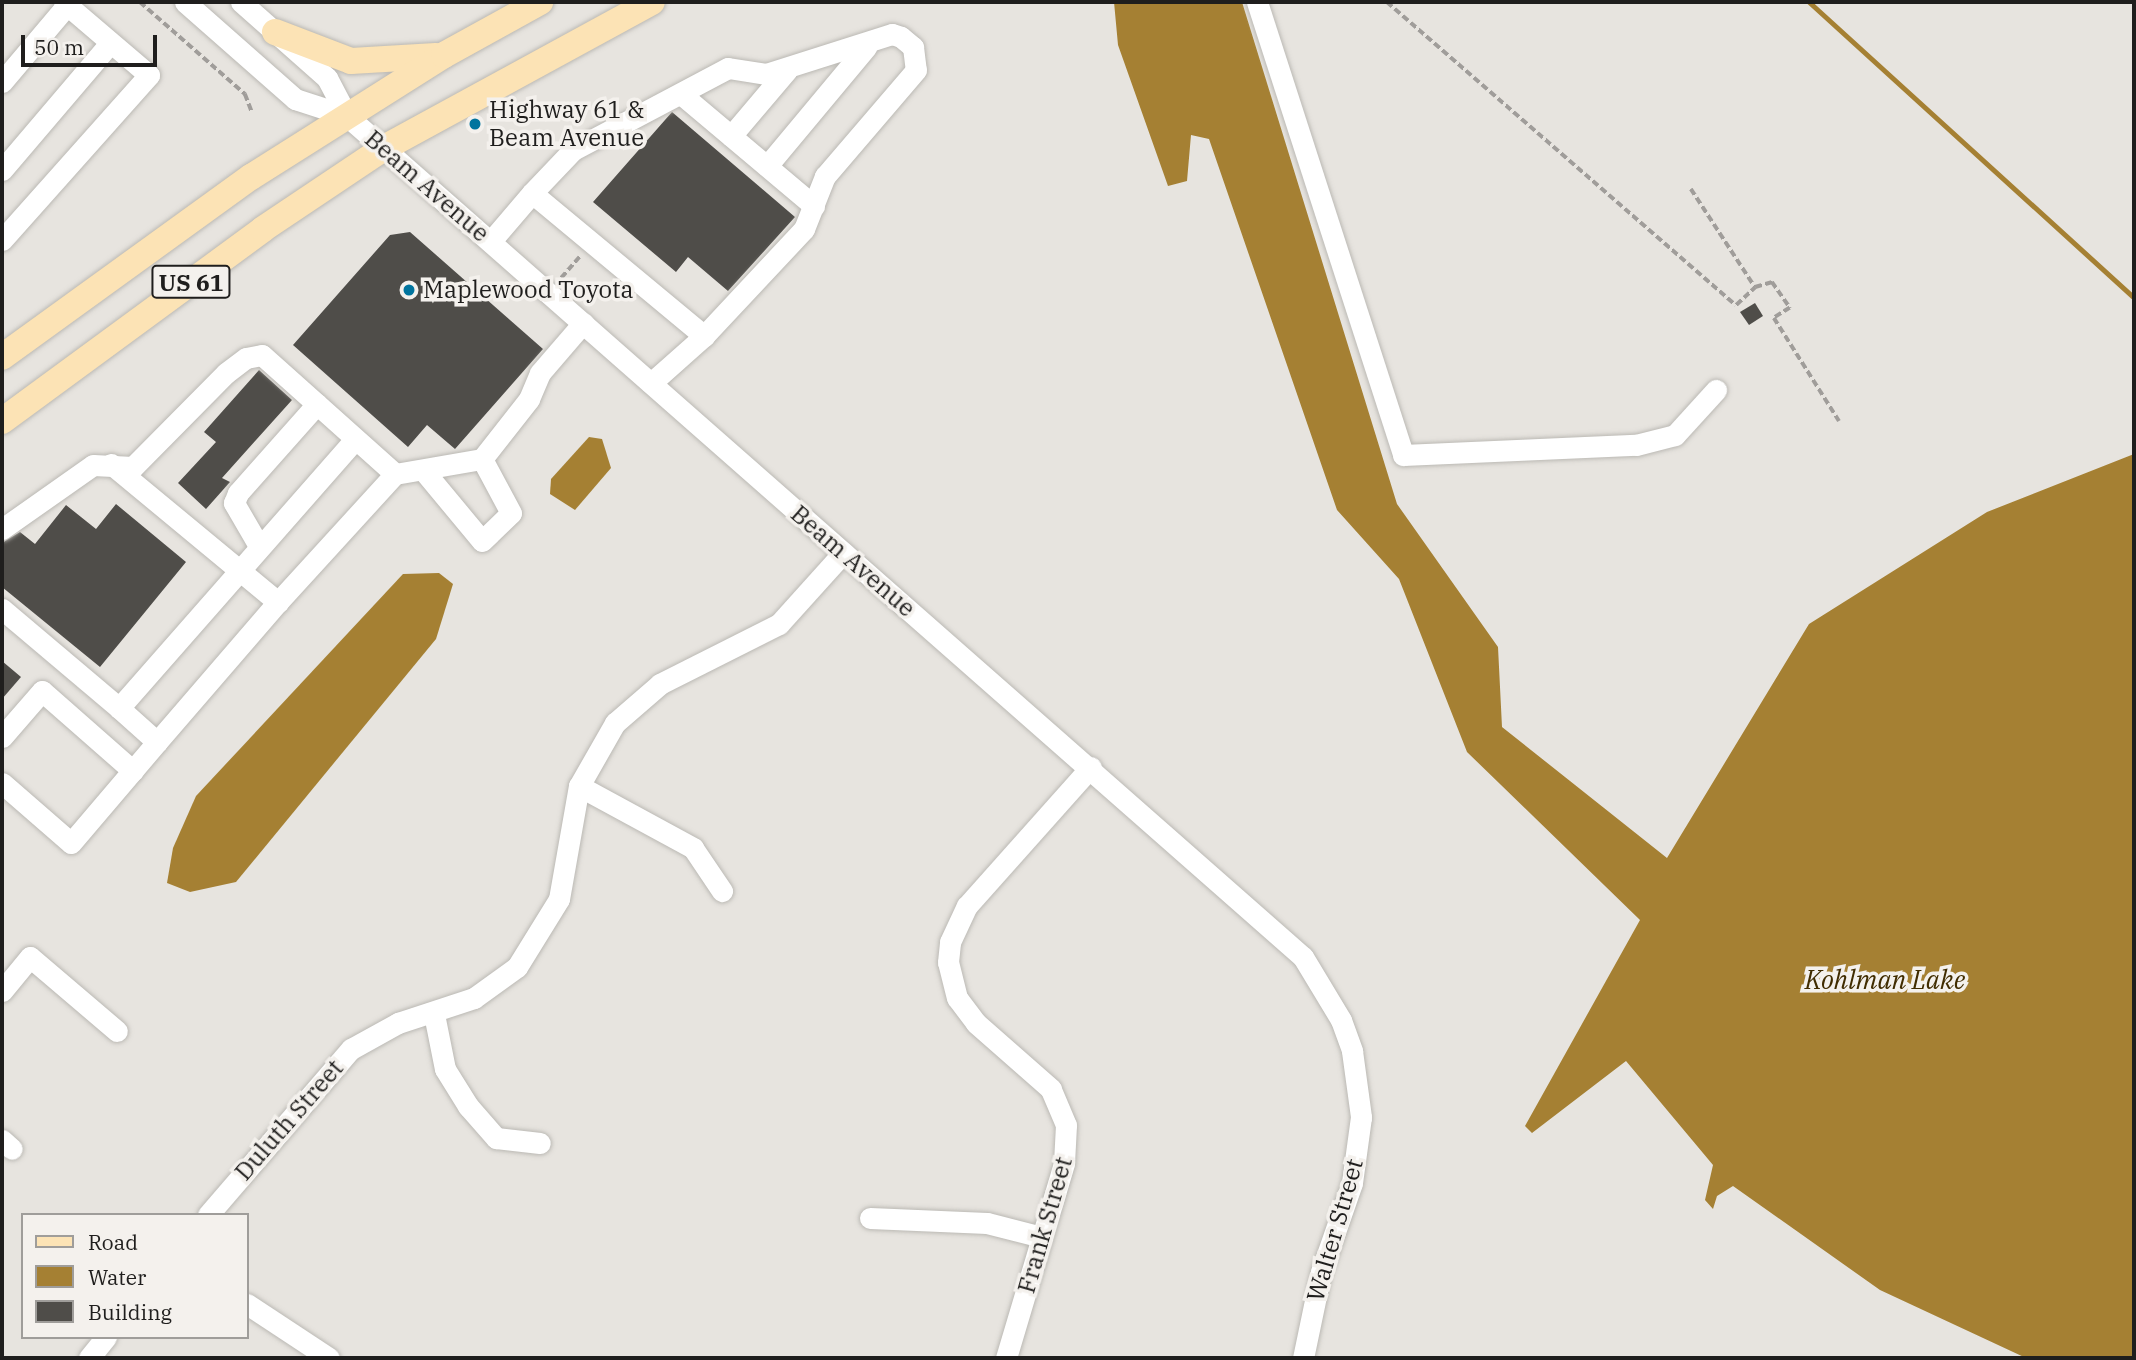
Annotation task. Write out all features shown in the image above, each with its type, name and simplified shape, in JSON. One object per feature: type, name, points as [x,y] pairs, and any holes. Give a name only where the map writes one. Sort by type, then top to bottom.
[{"type":"main road","name":"US 61","points":[[2,357],[251,177],[444,55],[540,2]]},
{"type":"main road","name":"US 61","points":[[2,421],[263,229],[384,148],[652,2]]},
{"type":"main road","points":[[275,32],[351,61],[444,55]]},
{"type":"street","name":"Beam Avenue","points":[[185,2],[295,99],[347,116]]},
{"type":"street","name":"Beam Avenue","points":[[241,2],[327,78],[347,116],[843,553],[1280,932],[1322,984],[1341,1020]]},
{"type":"street","points":[[1257,2],[1403,455],[1636,445],[1675,435],[1716,390]]},
{"type":"street","points":[[2,82],[66,3],[149,75],[2,240]]},
{"type":"street","points":[[491,241],[573,150],[728,68],[766,74],[786,70],[892,34],[901,37],[913,47],[916,70],[825,176],[804,229],[749,294],[651,383]]},
{"type":"street","points":[[2,170],[110,43]]},
{"type":"street","points":[[766,166],[868,44]]},
{"type":"street","points":[[731,136],[786,70]]},
{"type":"street","points":[[681,94],[814,206]]},
{"type":"street","points":[[532,193],[704,336]]},
{"type":"street","points":[[2,783],[71,844],[278,602],[395,474],[482,459],[529,399],[540,373],[583,323]]},
{"type":"street","points":[[2,529],[102,464],[134,467],[246,358],[262,355],[395,474]]},
{"type":"street","points":[[259,546],[234,503],[238,493],[317,404]]},
{"type":"street","points":[[119,708],[355,439]]},
{"type":"street","points":[[423,470],[482,541],[511,513],[482,459]]},
{"type":"street","points":[[102,464],[278,602]]},
{"type":"street","name":"Duluth Street","points":[[210,1213],[351,1049],[397,1023],[434,1014],[497,984],[534,947],[559,899],[579,786],[595,750],[638,700],[779,624],[843,553]]},
{"type":"street","points":[[2,609],[157,742]]},
{"type":"street","points":[[2,737],[42,691],[133,771]]},
{"type":"street","points":[[103,745],[122,722],[119,708]]},
{"type":"street","name":"Frank Street","points":[[1006,1358],[1068,1145],[1061,1107],[1039,1077],[967,1013],[950,981],[950,942],[967,906],[1091,766]]},
{"type":"street","points":[[579,786],[694,848],[722,891]]},
{"type":"street","points":[[2,990],[30,957],[117,1031]]},
{"type":"street","points":[[434,1014],[445,1069],[468,1106],[496,1138],[540,1143]]},
{"type":"street","name":"Walter Street","points":[[1303,1358],[1321,1272],[1359,1150],[1358,1083],[1341,1020]]},
{"type":"street","points":[[870,1218],[987,1223],[1042,1237]]},
{"type":"street","points":[[248,1305],[329,1358]]},
{"type":"street","points":[[89,1358],[104,1339]]},
{"type":"path","points":[[140,2],[245,94],[252,112]]},
{"type":"path","points":[[1387,2],[1736,304],[1755,287],[1772,282],[1790,308],[1774,318],[1839,421]]},
{"type":"path","points":[[1691,189],[1755,287]]},
{"type":"path","points":[[558,282],[592,243]]},
{"type":"water","name":"Kohlman Lake","points":[[1114,2],[1242,2],[1397,504],[1498,647],[1502,727],[1667,858],[1809,624],[1987,512],[2134,454],[2134,1358],[2026,1358],[1880,1290],[1733,1186],[1717,1196],[1713,1209],[1705,1200],[1713,1165],[1626,1061],[1532,1133],[1525,1126],[1640,920],[1467,752],[1399,579],[1337,510],[1209,139],[1191,135],[1187,181],[1168,186],[1118,45]]},
{"type":"water","points":[[589,437],[602,439],[611,468],[575,510],[550,494],[551,479]]},
{"type":"water","points":[[439,573],[453,584],[436,639],[236,882],[190,892],[167,883],[173,848],[196,796],[403,574]]},
{"type":"building","name":"Maplewood Toyota","points":[[672,112],[795,217],[728,291],[688,257],[676,272],[593,202]]},
{"type":"building","name":"Maplewood Toyota","points":[[410,232],[543,349],[455,449],[427,425],[408,447],[293,345],[390,235]]},
{"type":"building","points":[[1755,303],[1763,316],[1749,325],[1740,312]]},
{"type":"building","points":[[259,370],[292,400],[222,478],[230,482],[206,509],[178,483],[216,442],[204,432]]},
{"type":"building","points":[[116,504],[186,562],[100,667],[2,587],[2,543],[20,532],[35,544],[66,505],[96,529]]},
{"type":"building","points":[[2,661],[21,677],[2,699]]},
{"type":"waterway","points":[[1809,2],[2134,298]]},
{"type":"place","name":"Highway 61 & Beam Avenue","points":[[475,124]]},
{"type":"place","name":"Maplewood Toyota","points":[[409,290]]}]
